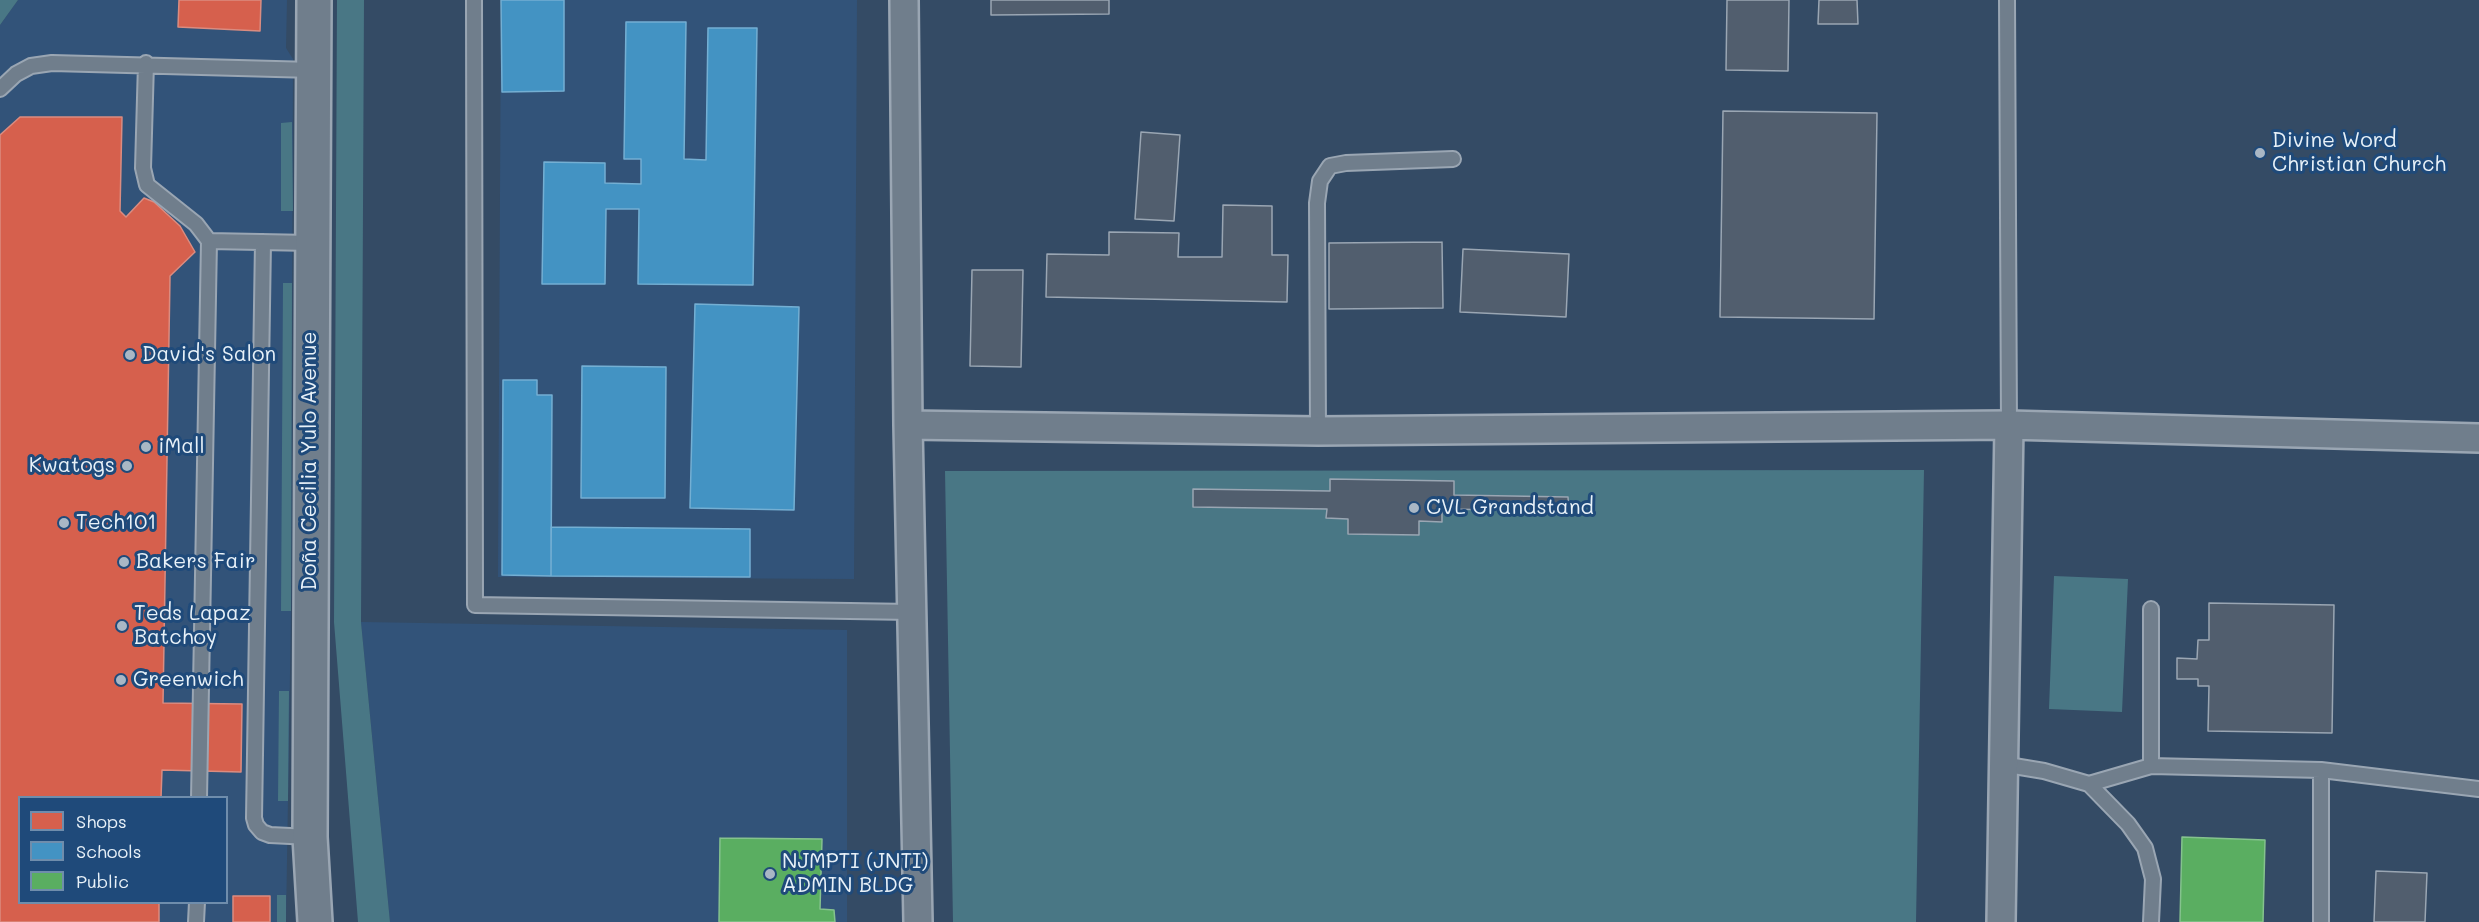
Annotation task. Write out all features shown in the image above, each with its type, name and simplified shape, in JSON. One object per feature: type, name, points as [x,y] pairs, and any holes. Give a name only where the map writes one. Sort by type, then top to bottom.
[{"type":"main road","name":"Doña Cecilia Yulo Avenue","points":[[314,0],[311,243],[310,837],[315,922]]},
{"type":"street","points":[[904,0],[908,425],[918,922]]},
{"type":"street","points":[[908,425],[1318,431],[2009,425],[2479,438]]},
{"type":"street","points":[[2001,922],[2009,425]]},
{"type":"lane","points":[[474,0],[475,605],[912,612]]},
{"type":"lane","points":[[2007,0],[2009,425]]},
{"type":"lane","points":[[0,89],[16,74],[31,66],[77,62],[313,70]]},
{"type":"lane","points":[[146,63],[143,168],[147,185],[196,224],[209,241],[199,796]]},
{"type":"lane","points":[[1318,431],[1317,202],[1320,181],[1330,166],[1346,163],[1453,159]]},
{"type":"lane","points":[[209,241],[311,243]]},
{"type":"lane","points":[[263,242],[254,818],[261,832],[270,835],[310,837]]},
{"type":"lane","points":[[2151,609],[2151,766]]},
{"type":"lane","points":[[2002,764],[2044,771],[2089,784],[2128,824],[2145,848],[2153,879],[2151,922]]},
{"type":"lane","points":[[2089,784],[2151,766],[2321,770],[2479,789]]},
{"type":"lane","points":[[2321,770],[2321,922]]},
{"type":"lane","points":[[196,922],[197,904]]},
{"type":"shaded area","points":[[0,0],[18,0],[0,25]]},
{"type":"shaded area","name":"iMall","points":[[18,0],[287,0],[286,48],[293,59],[291,611],[286,922],[0,922],[0,25]]},
{"type":"shaded area","points":[[337,0],[364,0],[361,622],[390,922],[358,922],[334,622]]},
{"type":"shaded area","points":[[501,0],[857,0],[854,579],[498,577]]},
{"type":"shaded area","points":[[292,122],[293,211],[281,211],[281,123]]},
{"type":"shaded area","points":[[283,283],[292,283],[291,611],[281,611]]},
{"type":"shaded area","points":[[1924,470],[1916,922],[953,922],[945,471]]},
{"type":"shaded area","points":[[2054,576],[2128,579],[2122,712],[2049,709]]},
{"type":"shaded area","points":[[361,622],[847,630],[847,922],[390,922]]},
{"type":"shaded area","points":[[279,691],[289,691],[288,801],[278,801]]},
{"type":"shaded area","points":[[277,895],[286,895],[286,922],[277,922]]},
{"type":"building: Shops","points":[[179,0],[261,0],[260,31],[178,27]]},
{"type":"building: Shops","points":[[20,117],[122,117],[120,211],[126,217],[144,198],[154,202],[180,226],[195,252],[170,276],[163,703],[242,704],[241,772],[162,770],[161,796],[18,796],[18,904],[159,904],[159,922],[0,922],[0,135]]},
{"type":"building: Shops","points":[[233,896],[270,896],[270,922],[233,922]]},
{"type":"building: Schools","points":[[501,0],[564,0],[564,91],[502,92]]},
{"type":"building: Schools","points":[[626,22],[686,22],[684,159],[706,160],[708,28],[757,28],[753,285],[638,284],[639,209],[606,209],[605,284],[542,284],[544,162],[605,163],[605,183],[641,184],[641,159],[624,159]]},
{"type":"building: Schools","points":[[695,304],[799,307],[794,510],[690,508]]},
{"type":"building: Schools","points":[[582,366],[666,367],[665,498],[581,498]]},
{"type":"building: Schools","points":[[503,380],[537,380],[537,395],[552,395],[551,576],[502,575]]},
{"type":"building: Schools","points":[[551,527],[750,529],[750,577],[551,576]]},
{"type":"building: Public","points":[[2182,837],[2265,840],[2263,922],[2180,922]]},
{"type":"building: Public","name":"NJMPTI (JNTI) ADMIN BLDG","points":[[720,838],[822,839],[820,909],[834,910],[835,922],[719,922]]},
{"type":"building: Other","points":[[991,0],[1109,0],[1109,14],[991,15]]},
{"type":"building: Other","points":[[1727,0],[1789,0],[1788,71],[1726,70]]},
{"type":"building: Other","points":[[1819,0],[1857,0],[1858,24],[1818,24]]},
{"type":"building: Other","points":[[1723,111],[1877,113],[1874,319],[1720,317]]},
{"type":"building: Other","points":[[1141,132],[1180,135],[1174,221],[1135,219]]},
{"type":"building: Other","points":[[1223,205],[1272,206],[1272,255],[1288,255],[1287,302],[1046,297],[1047,254],[1109,255],[1109,232],[1179,233],[1178,257],[1222,257]]},
{"type":"building: Other","points":[[1442,242],[1443,308],[1329,309],[1329,243]]},
{"type":"building: Other","points":[[1463,249],[1569,254],[1566,317],[1460,312]]},
{"type":"building: Other","points":[[972,270],[1023,270],[1021,367],[970,366]]},
{"type":"building: Other","name":"CVL Grandstand","points":[[1330,479],[1454,481],[1454,495],[1568,497],[1569,511],[1442,509],[1442,522],[1419,521],[1419,535],[1348,534],[1348,519],[1326,518],[1327,509],[1193,507],[1193,489],[1330,491]]},
{"type":"building: Other","points":[[2209,603],[2334,605],[2332,733],[2208,731],[2209,686],[2198,686],[2198,679],[2177,679],[2177,658],[2197,659],[2198,640],[2209,640]]},
{"type":"building: Other","points":[[2376,871],[2427,873],[2425,922],[2374,922]]},
{"type":"place","name":"Divine Word Christian Church","points":[[2260,153]]},
{"type":"place","name":"David's Salon","points":[[130,355]]},
{"type":"place","name":"iMall","points":[[146,447]]},
{"type":"place","name":"Kwatogs","points":[[127,466]]},
{"type":"place","name":"CVL Grandstand","points":[[1414,508]]},
{"type":"place","name":"Tech101","points":[[64,523]]},
{"type":"place","name":"Bakers Fair","points":[[124,562]]},
{"type":"place","name":"Teds Lapaz Batchoy","points":[[122,626]]},
{"type":"place","name":"Greenwich","points":[[121,680]]},
{"type":"place","name":"NJMPTI (JNTI) ADMIN BLDG","points":[[770,874]]}]
